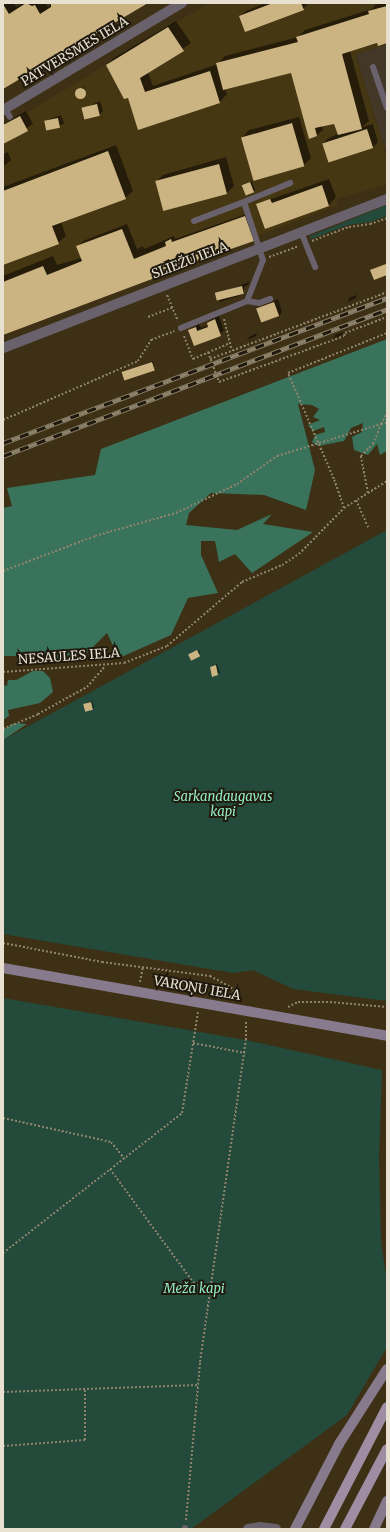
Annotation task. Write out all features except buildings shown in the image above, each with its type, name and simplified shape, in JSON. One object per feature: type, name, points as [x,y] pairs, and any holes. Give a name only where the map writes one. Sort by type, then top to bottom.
[{"type":"main road","points":[[324,1529],[387,1407]]},
{"type":"main road","points":[[345,1529],[387,1449]]},
{"type":"street","name":"PATVERSMES IELA","points":[[6,112],[182,3]]},
{"type":"street","name":"SLIEŽU IELA","points":[[3,348],[387,199]]},
{"type":"street","name":"VAROŅU IELA","points":[[3,968],[281,1016],[387,1036]]},
{"type":"street","points":[[295,1529],[339,1444],[387,1369]]},
{"type":"street","points":[[375,1389],[387,1385]]},
{"type":"street","points":[[374,1529],[387,1501]]},
{"type":"street","points":[[248,1529],[260,1526],[276,1529]]},
{"type":"lane","points":[[372,67],[387,108]]},
{"type":"lane","points":[[194,221],[290,183]]},
{"type":"lane","points":[[244,202],[263,260],[247,301]]},
{"type":"lane","points":[[301,232],[315,267]]},
{"type":"lane","points":[[181,328],[247,301],[259,303],[270,299]]},
{"type":"path","points":[[263,260],[349,227],[370,224],[387,218]]},
{"type":"path","points":[[210,359],[387,292]]},
{"type":"path","points":[[148,318],[172,308]]},
{"type":"path","points":[[222,312],[232,350]]},
{"type":"path","points":[[208,352],[219,382],[344,336],[345,333],[387,317]]},
{"type":"path","points":[[3,420],[138,361],[151,340],[181,328]]},
{"type":"path","points":[[344,508],[319,442],[288,373],[387,333]]},
{"type":"path","points":[[368,493],[361,456],[373,444],[387,413]]},
{"type":"path","points":[[3,571],[95,536],[176,513],[236,484],[277,456],[319,442],[387,423]]},
{"type":"path","name":"NESAULES IELA","points":[[3,672],[45,667],[105,666],[140,658],[167,646],[242,582],[282,564],[299,554],[344,508],[387,481]]},
{"type":"path","points":[[356,500],[368,527]]},
{"type":"path","points":[[3,729],[38,714],[87,687],[105,666]]},
{"type":"path","points":[[3,943],[102,962],[210,976],[231,987],[246,1010],[245,1053],[209,1291],[198,1386],[185,1529]]},
{"type":"path","points":[[138,991],[143,967]]},
{"type":"path","points":[[3,1247],[4,1252],[182,1113],[200,1002]]},
{"type":"path","points":[[281,1016],[287,1008],[298,1002],[360,1004],[387,1008]]},
{"type":"path","points":[[193,1043],[245,1053]]},
{"type":"path","points":[[3,1118],[111,1142],[124,1158]]},
{"type":"path","points":[[110,1169],[193,1282],[209,1291]]},
{"type":"path","points":[[3,1392],[198,1386]]},
{"type":"path","points":[[3,1446],[85,1440],[85,1389]]},
{"type":"shaded area","points":[[209,3],[387,3],[387,45],[356,55],[387,159],[387,184],[337,199],[338,205],[3,335],[3,127]]},
{"type":"shaded area","points":[[387,45],[387,146],[384,147],[356,54]]},
{"type":"green space","points":[[387,205],[387,216],[370,222],[348,225],[311,239],[310,236]]},
{"type":"green space","points":[[387,339],[387,451],[380,455],[377,444],[368,455],[354,450],[352,437],[362,432],[363,423],[351,428],[344,441],[318,446],[312,442],[315,435],[325,432],[324,427],[313,431],[308,425],[320,420],[313,417],[319,409],[312,405],[298,404],[315,470],[306,510],[264,495],[211,493],[189,513],[186,525],[237,530],[272,514],[263,524],[313,532],[252,573],[235,554],[219,562],[215,541],[201,541],[201,555],[218,593],[188,598],[171,635],[119,658],[107,633],[78,662],[50,661],[43,652],[30,656],[3,656],[3,508],[12,506],[7,488],[95,475],[101,449]]},
{"type":"green space","name":"Sarkandaugavas kapi","points":[[387,530],[387,1001],[293,989],[253,970],[233,973],[3,934],[3,740]]},
{"type":"green space","points":[[33,671],[43,671],[50,678],[53,692],[40,703],[8,710],[9,716],[3,720],[3,685],[7,686],[8,680],[16,680]]},
{"type":"green space","points":[[14,723],[27,724],[3,740],[3,730]]},
{"type":"green space","name":"Meža kapi","points":[[3,998],[246,1040],[382,1070],[379,1158],[381,1241],[387,1282],[387,1347],[347,1415],[191,1529],[3,1529]]},
{"type":"railway","points":[[3,443],[387,298]]},
{"type":"railway","points":[[3,456],[387,309]]}]
